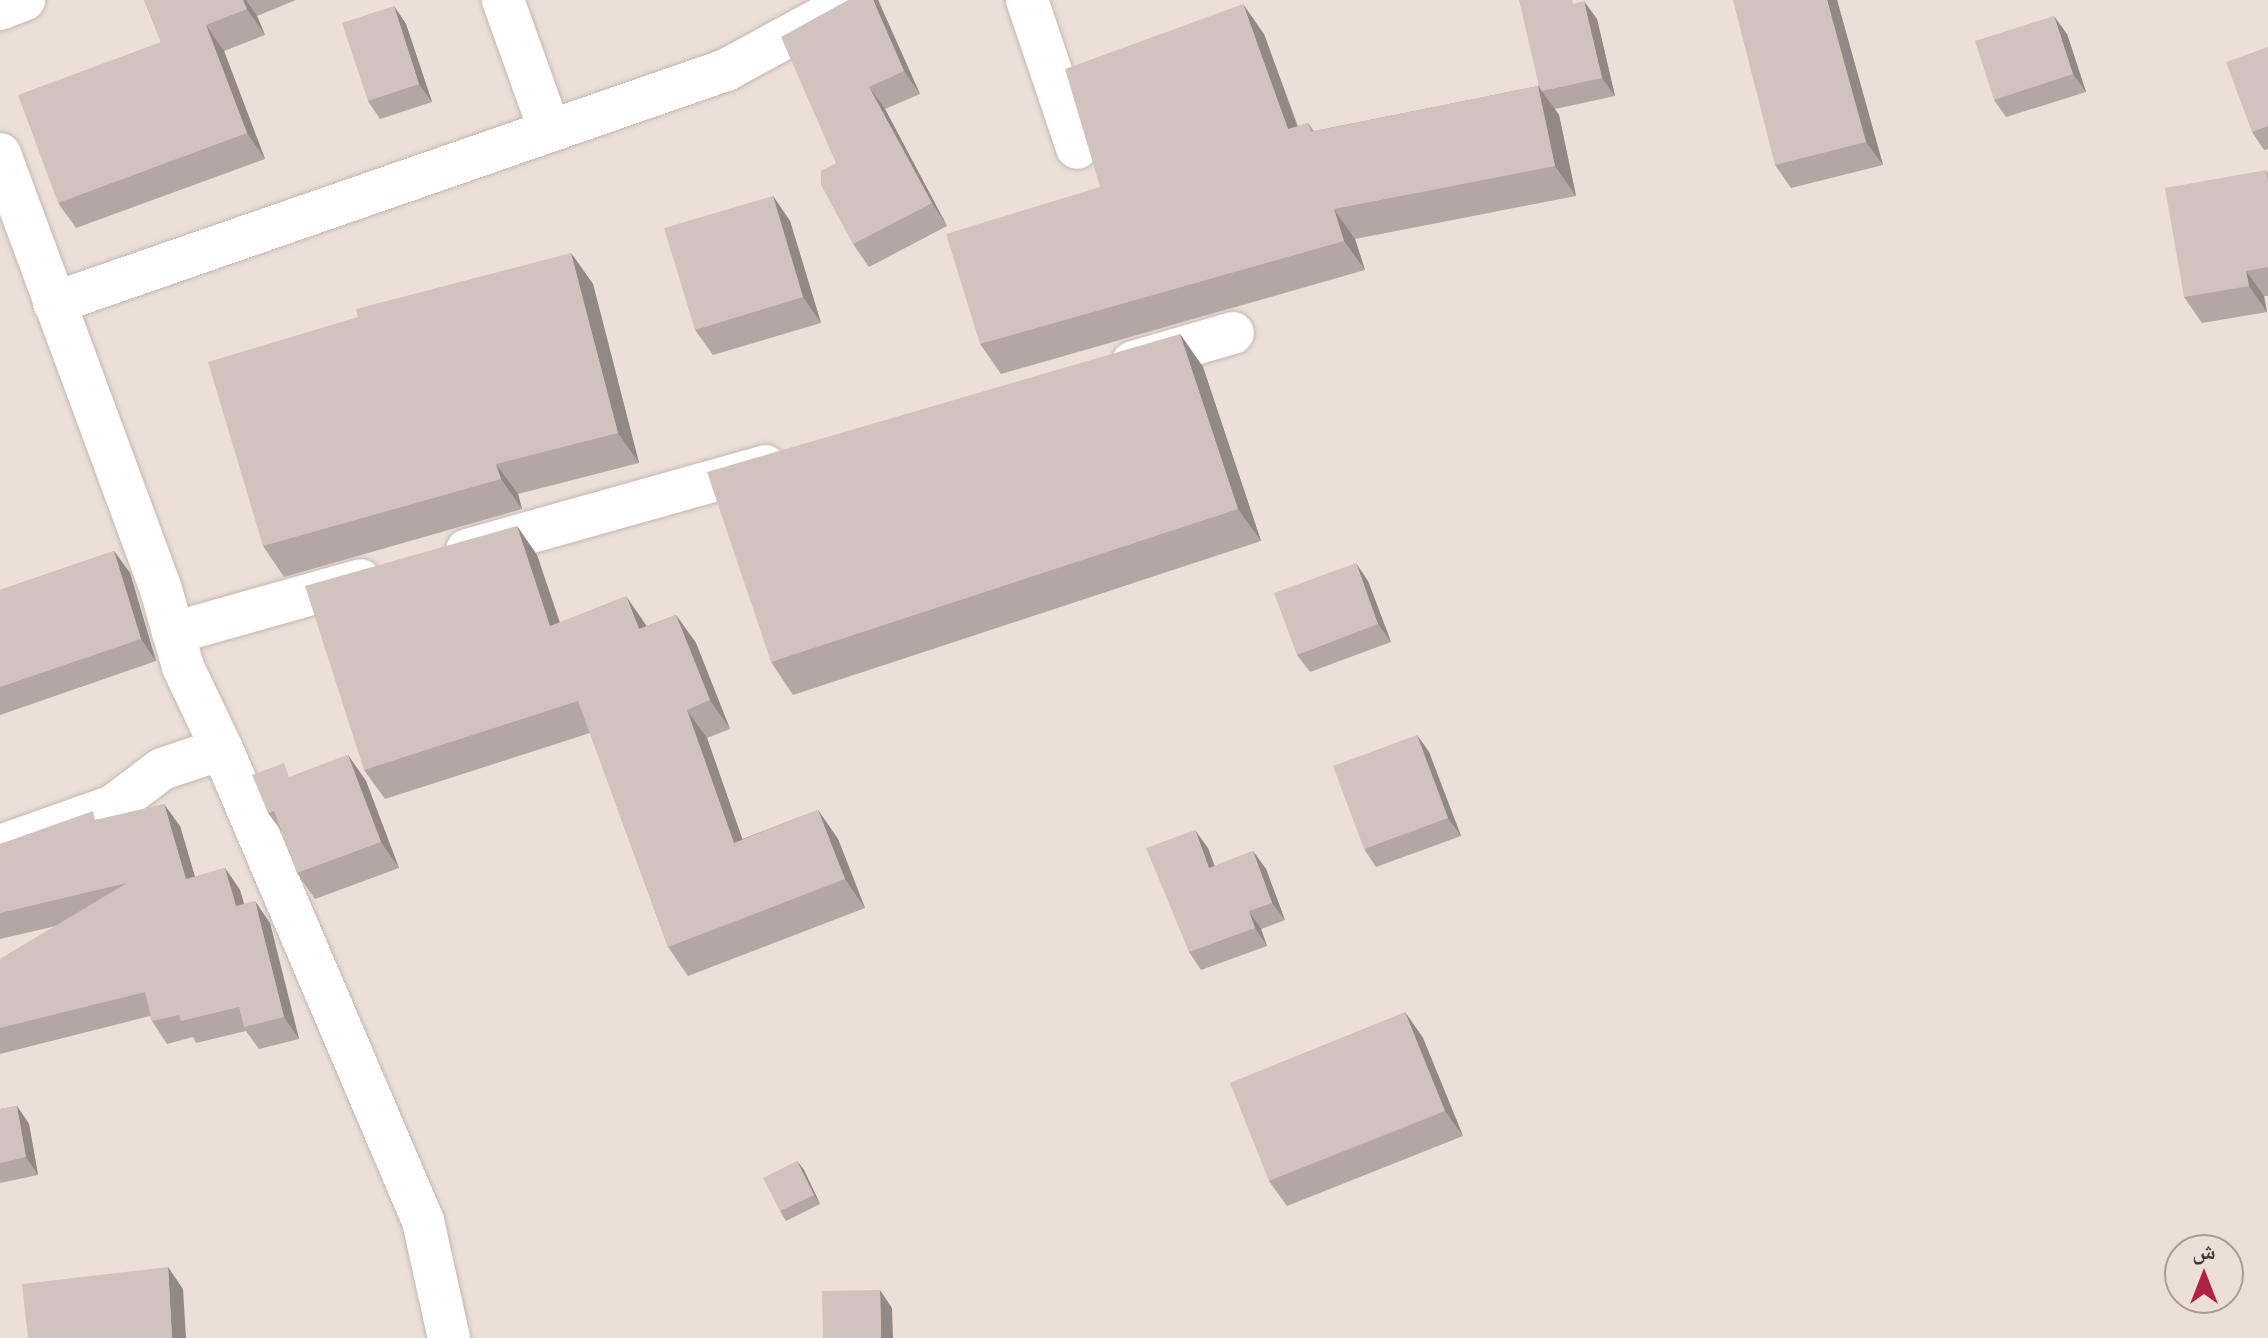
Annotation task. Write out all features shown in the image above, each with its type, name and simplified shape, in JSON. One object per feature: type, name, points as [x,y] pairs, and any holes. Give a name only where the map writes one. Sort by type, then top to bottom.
[{"type":"street","points":[[0,9],[24,0]]},
{"type":"street","points":[[503,0],[550,131]]},
{"type":"street","points":[[54,303],[726,70],[855,0]]},
{"type":"street","points":[[1027,0],[1077,148]]},
{"type":"street","points":[[0,154],[144,543],[183,667],[222,749],[423,1221],[449,1338]]},
{"type":"street","points":[[1094,372],[1233,333]]},
{"type":"street","points":[[173,633],[803,455]]},
{"type":"street","points":[[101,558],[144,543]]},
{"type":"street","points":[[0,846],[113,806],[162,769],[222,749]]},
{"type":"building","points":[[144,0],[243,0],[247,9],[206,25],[247,133],[58,203],[18,95],[161,42]]},
{"type":"building","points":[[848,0],[873,0],[904,71],[869,87],[932,203],[853,244],[821,185],[821,171],[836,163],[781,37]]},
{"type":"building","points":[[1519,0],[1572,0],[1573,4],[1584,1],[1602,78],[1542,91]]},
{"type":"building","points":[[1733,0],[1827,0],[1866,142],[1775,165]]},
{"type":"building","points":[[1243,4],[1288,129],[1308,123],[1311,132],[1538,86],[1555,166],[1334,209],[1344,241],[980,344],[946,234],[1100,187],[1065,69]]},
{"type":"building","points":[[394,6],[419,84],[368,101],[342,23]]},
{"type":"building","points":[[2054,16],[2073,74],[1994,100],[1975,41]]},
{"type":"building","points":[[2268,47],[2268,126],[2252,132],[2226,62]]},
{"type":"building","points":[[2266,170],[2268,267],[2246,271],[2249,286],[2184,297],[2165,188]]},
{"type":"building","points":[[773,196],[803,297],[695,330],[664,228]]},
{"type":"building","points":[[571,253],[618,433],[496,464],[501,479],[263,546],[208,362],[358,317],[356,309]]},
{"type":"building","points":[[1180,334],[1238,509],[771,662],[707,472]]},
{"type":"building","points":[[517,526],[550,626],[626,596],[639,629],[676,615],[710,700],[687,710],[734,843],[818,810],[845,879],[668,947],[578,701],[364,770],[305,586]]},
{"type":"building","points":[[114,551],[141,639],[0,687],[0,590]]},
{"type":"building","points":[[1356,563],[1378,624],[1297,655],[1274,593]]},
{"type":"building","points":[[1417,735],[1448,818],[1364,849],[1333,766]]},
{"type":"building","points":[[348,755],[381,842],[297,873],[274,811],[268,813],[252,775],[284,763],[289,777]]},
{"type":"building","points":[[164,804],[186,879],[225,868],[236,906],[255,901],[284,1017],[244,1027],[239,1007],[181,1021],[179,1015],[152,1021],[145,992],[0,1028],[0,959],[127,883],[0,913],[0,844],[93,811],[95,820]]},
{"type":"building","points":[[1195,830],[1209,868],[1253,851],[1272,903],[1249,911],[1255,928],[1189,952],[1146,848]]},
{"type":"building","points":[[1405,1012],[1445,1111],[1269,1181],[1230,1083]]},
{"type":"building","points":[[17,1106],[26,1157],[0,1163],[0,1109]]},
{"type":"building","points":[[797,1161],[814,1195],[780,1211],[763,1178]]},
{"type":"building","points":[[168,1267],[172,1338],[28,1338],[22,1284]]},
{"type":"building","points":[[880,1290],[881,1338],[823,1338],[822,1291]]}]
